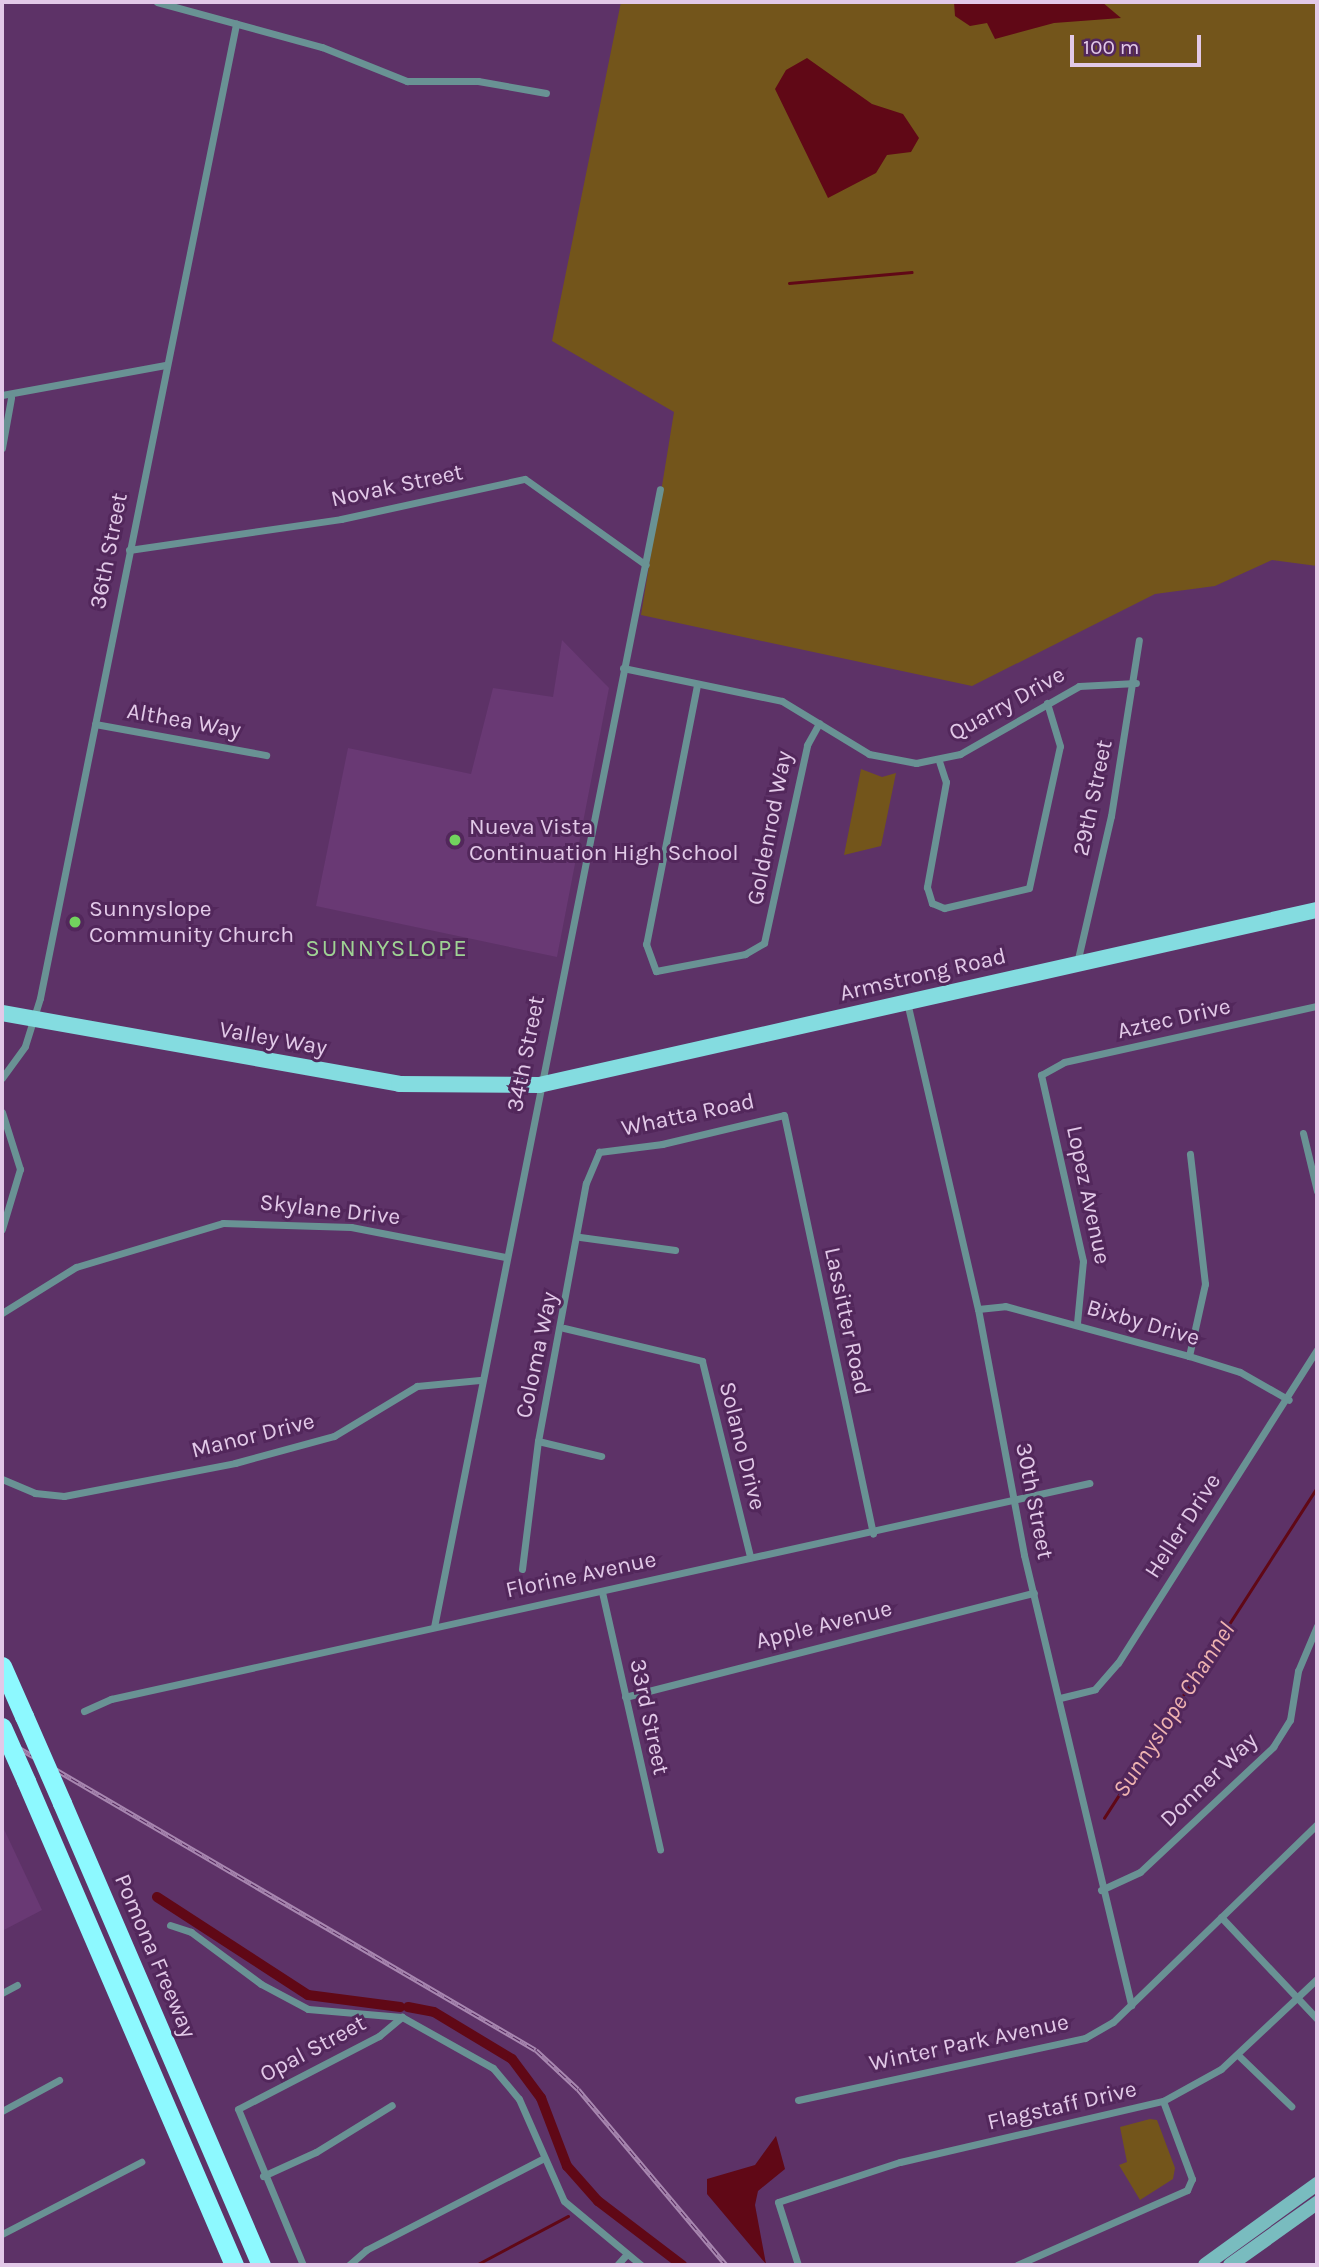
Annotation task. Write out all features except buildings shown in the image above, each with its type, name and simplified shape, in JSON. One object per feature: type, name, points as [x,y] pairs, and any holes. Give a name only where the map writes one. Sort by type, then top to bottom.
[{"type":"highway","name":"Pomona Freeway","points":[[2,1666],[261,2265]]},
{"type":"highway","points":[[2,1727],[234,2265]]},
{"type":"main road","name":"Armstrong Road","points":[[539,1085],[1317,910]]},
{"type":"main road","name":"Valley Way","points":[[2,1013],[34,1021],[399,1084],[539,1085]]},
{"type":"main road","points":[[1205,2265],[1317,2183]]},
{"type":"main road","points":[[1230,2265],[1317,2203]]},
{"type":"street","points":[[157,2],[333,51],[407,81],[478,81],[546,93]]},
{"type":"street","name":"36th Street","points":[[2,1078],[18,1060],[34,1021],[236,24]]},
{"type":"street","points":[[2,395],[11,398],[165,366]]},
{"type":"street","points":[[2,448],[11,398]]},
{"type":"street","name":"Novak Street","points":[[129,550],[341,519],[525,479],[646,565]]},
{"type":"street","name":"34th Street","points":[[434,1627],[480,1380],[660,489]]},
{"type":"street","name":"29th Street","points":[[1077,964],[1136,682],[1139,640]]},
{"type":"street","name":"Quarry Drive","points":[[623,668],[782,701],[869,754],[939,761],[1047,703],[1103,680],[1136,682]]},
{"type":"street","name":"Goldenrod Way","points":[[697,685],[646,944],[651,966],[664,974],[764,943],[807,745],[819,723]]},
{"type":"street","points":[[939,761],[946,782],[927,887],[932,903],[944,908],[1030,888],[1060,746],[1047,703]]},
{"type":"street","name":"Althea Way","points":[[94,724],[266,755]]},
{"type":"street","name":"30th Street","points":[[907,1002],[978,1309],[1013,1501],[1060,1698],[1101,1890],[1131,2005]]},
{"type":"street","name":"Aztec Drive","points":[[1041,1075],[1064,1062],[1317,1006]]},
{"type":"street","name":"Lopez Avenue","points":[[1041,1075],[1083,1261],[1077,1323]]},
{"type":"street","points":[[2,1112],[20,1168],[2,1229]]},
{"type":"street","name":"Whatta Road","points":[[599,1152],[662,1144],[784,1115]]},
{"type":"street","name":"Lassitter Road","points":[[784,1115],[873,1534]]},
{"type":"street","points":[[1303,1133],[1317,1191]]},
{"type":"street","name":"Coloma Way","points":[[522,1569],[538,1441],[564,1328],[580,1237],[586,1183],[599,1152]]},
{"type":"street","points":[[1189,1356],[1205,1284],[1190,1154]]},
{"type":"street","name":"Skylane Drive","points":[[2,1313],[76,1267],[223,1223],[351,1227],[505,1257]]},
{"type":"street","points":[[580,1237],[675,1251]]},
{"type":"street","name":"Bixby Drive","points":[[978,1309],[1005,1306],[1077,1323],[1240,1372],[1289,1400]]},
{"type":"street","name":"Solano Drive","points":[[564,1328],[702,1361],[750,1556]]},
{"type":"street","name":"Heller Drive","points":[[1060,1698],[1095,1689],[1118,1663],[1289,1400],[1317,1350]]},
{"type":"street","name":"Manor Drive","points":[[2,1479],[35,1493],[64,1496],[309,1445],[417,1386],[480,1380]]},
{"type":"street","points":[[538,1441],[601,1456]]},
{"type":"street","name":"Florine Avenue","points":[[84,1711],[434,1627],[602,1592],[750,1556],[873,1534],[1088,1483]]},
{"type":"street","name":"33rd Street","points":[[602,1592],[660,1850]]},
{"type":"street","name":"Apple Avenue","points":[[625,1697],[1034,1593]]},
{"type":"street","name":"Donner Way","points":[[1101,1890],[1140,1872],[1273,1747],[1290,1720],[1316,1630]]},
{"type":"street","name":"Winter Park Avenue","points":[[798,2100],[1085,2038],[1131,2005],[1317,1824]]},
{"type":"street","points":[[1221,1917],[1317,2019]]},
{"type":"street","points":[[170,1925],[191,1932],[308,2009],[402,2017],[467,2051],[508,2082],[564,2201],[641,2265]]},
{"type":"street","name":"Flagstaff Drive","points":[[798,2265],[778,2202],[900,2162],[1163,2101],[1203,2082],[1238,2055],[1317,1979]]},
{"type":"street","points":[[2,1993],[17,1985]]},
{"type":"street","name":"Opal Street","points":[[263,2176],[238,2109],[379,2036],[402,2017]]},
{"type":"street","points":[[1238,2055],[1291,2106]]},
{"type":"street","points":[[2,2111],[59,2080]]},
{"type":"street","points":[[1017,2265],[1187,2190],[1192,2179],[1163,2101]]},
{"type":"street","points":[[303,2265],[263,2176],[316,2152],[392,2105]]},
{"type":"street","points":[[349,2265],[366,2250],[542,2159]]},
{"type":"street","points":[[2,2234],[141,2162]]},
{"type":"street","points":[[617,2265],[627,2254]]},
{"type":"shaded area","points":[[621,2],[1317,2],[1317,566],[1272,560],[1215,586],[1155,594],[972,686],[641,615],[674,412],[552,341]]},
{"type":"shaded area","points":[[954,2],[1102,2],[1121,18],[1054,23],[995,39],[987,23],[970,26],[955,16]]},
{"type":"shaded area","points":[[807,58],[872,104],[903,114],[919,138],[911,152],[887,155],[876,173],[828,198],[775,89],[786,70]]},
{"type":"shaded area","name":"Nueva Vista Continuation High School","points":[[562,640],[609,688],[557,957],[316,906],[348,748],[471,774],[493,688],[553,697]]},
{"type":"shaded area","points":[[861,769],[882,777],[896,773],[881,846],[844,855]]},
{"type":"shaded area","points":[[2,1825],[42,1910],[2,1931]]},
{"type":"shaded area","points":[[1150,2119],[1157,2120],[1175,2168],[1173,2179],[1140,2200],[1119,2165],[1127,2162],[1120,2127]]},
{"type":"shaded area","points":[[776,2136],[785,2169],[758,2191],[755,2205],[766,2264],[707,2194],[707,2179],[755,2165]]},
{"type":"waterway","points":[[789,283],[912,272]]},
{"type":"waterway","name":"Sunnyslope Channel","points":[[1104,1818],[1317,1488]]},
{"type":"waterway","points":[[157,1897],[308,1995],[400,2007]]},
{"type":"waterway","points":[[408,2007],[434,2012],[512,2059],[541,2098],[567,2166],[598,2201],[682,2265]]},
{"type":"waterway","name":"Sunnyslope Channel","points":[[476,2265],[568,2216]]},
{"type":"railway","points":[[2,1738],[536,2050],[578,2089],[726,2265]]},
{"type":"place","name":"Nueva Vista Continuation High School","points":[[455,840]]},
{"type":"place","name":"Sunnyslope Community Church","points":[[75,922]]},
{"type":"district","name":"SUNNYSLOPE","points":[[387,949]]}]
